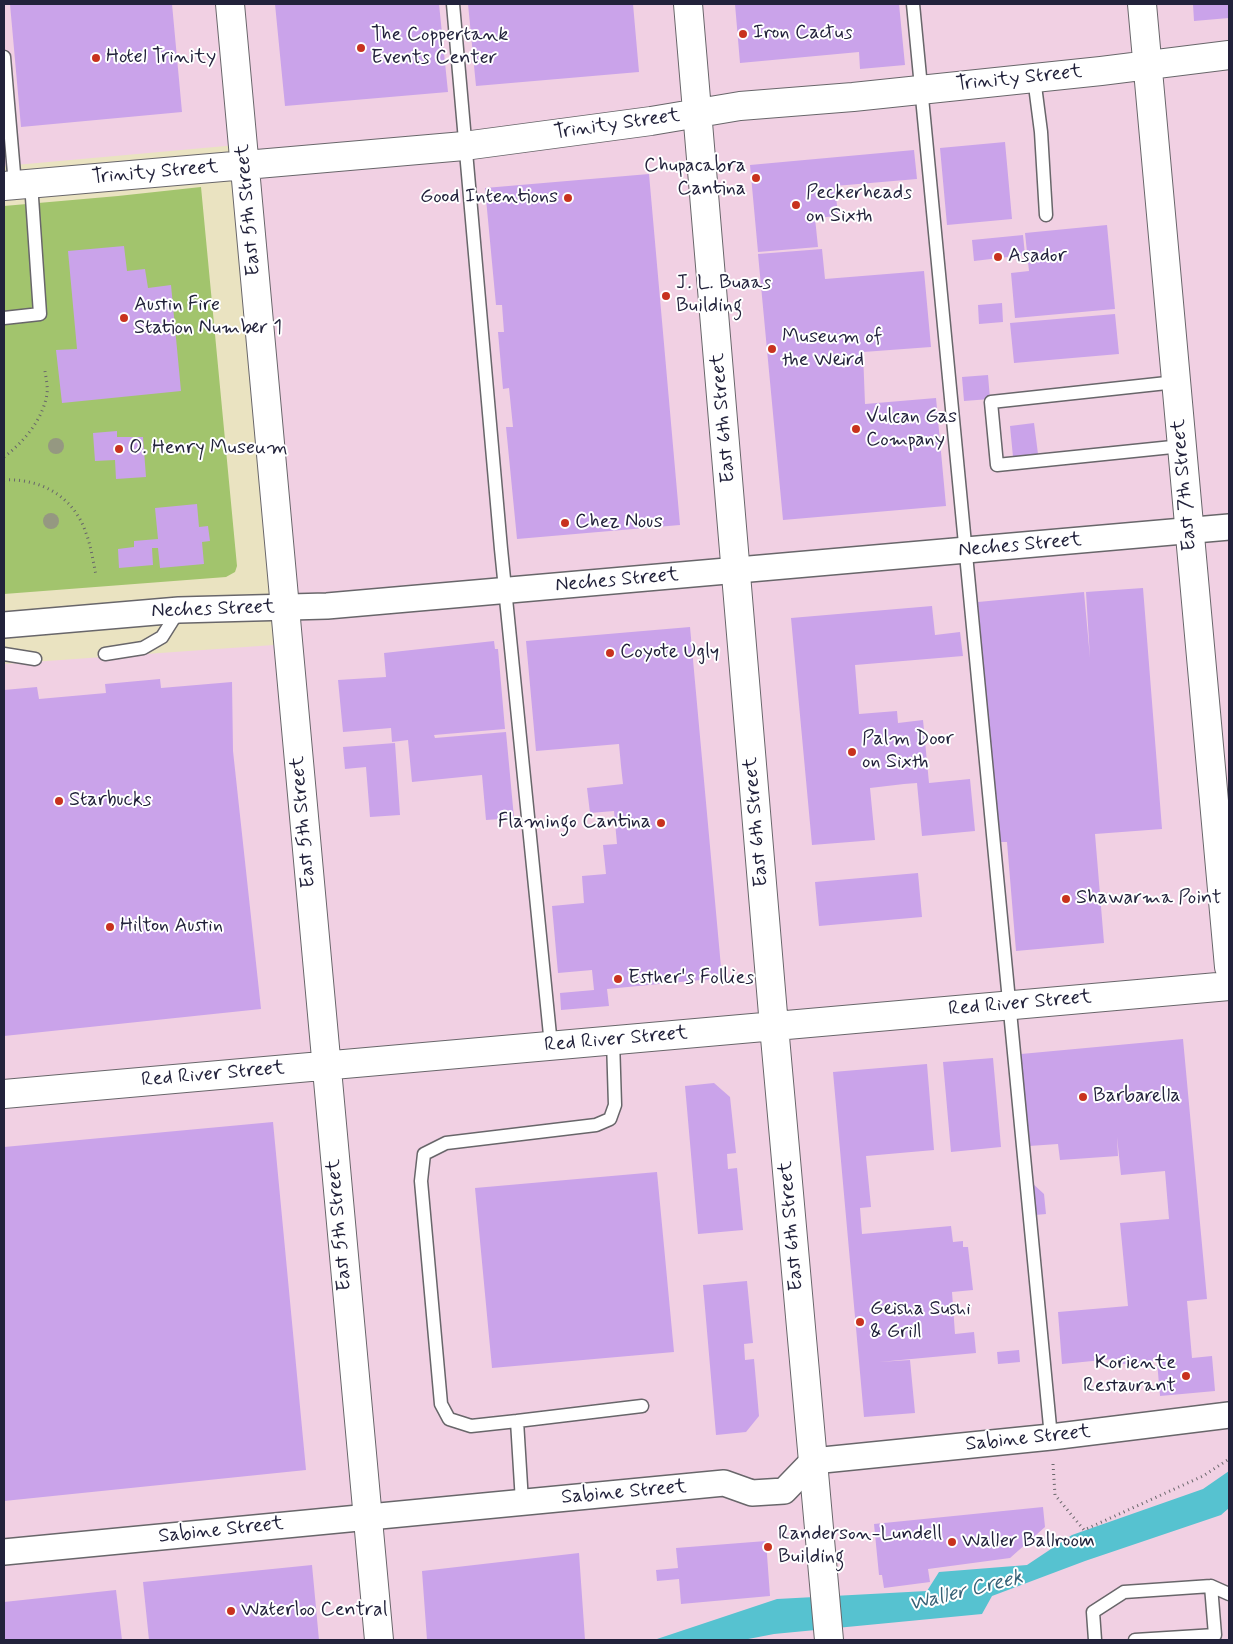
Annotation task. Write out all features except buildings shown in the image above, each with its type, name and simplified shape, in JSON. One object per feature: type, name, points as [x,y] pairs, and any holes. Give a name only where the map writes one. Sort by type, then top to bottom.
[{"type":"main road","name":"East 5th Street","points":[[230,4],[378,1640]]},
{"type":"main road","name":"East 6th Street","points":[[688,4],[774,1026],[829,1640]]},
{"type":"main road","name":"East 7th Street","points":[[1142,4],[1146,66],[1229,967]]},
{"type":"main road","name":"Trinity Street","points":[[16,185],[464,146],[740,106],[853,97],[1146,66],[1229,55]]},
{"type":"main road","name":"Red River Street","points":[[4,1094],[1229,986]]},
{"type":"street","name":"Neches Street","points":[[4,625],[179,610],[327,606],[1229,528]]},
{"type":"street","name":"Sabine Street","points":[[4,1552],[724,1483],[752,1493],[784,1491],[813,1461],[1051,1437],[1228,1415]]},
{"type":"lane","points":[[453,4],[464,146],[505,591],[551,1046]]},
{"type":"lane","points":[[913,4],[1051,1437]]},
{"type":"lane","points":[[4,57],[16,185],[40,314],[4,318]]},
{"type":"lane","points":[[1034,78],[1041,132],[1046,215]]},
{"type":"lane","points":[[1176,382],[991,402],[997,465],[1182,446]]},
{"type":"lane","points":[[105,654],[143,648],[162,637],[179,610]]},
{"type":"lane","points":[[4,654],[35,659]]},
{"type":"lane","points":[[614,1040],[615,1105],[610,1119],[596,1125],[446,1143],[424,1154],[421,1181],[440,1404],[449,1419],[470,1426],[642,1406]]},
{"type":"lane","points":[[517,1421],[522,1502]]},
{"type":"lane","points":[[1134,1640],[1215,1638],[1211,1586]]},
{"type":"lane","points":[[1094,1640],[1093,1612],[1124,1592],[1211,1586],[1229,1594]]},
{"type":"path","points":[[4,457],[33,428],[42,412],[47,393],[45,371]]},
{"type":"path","points":[[4,480],[16,479],[35,482],[59,494],[75,511],[86,532],[96,575]]},
{"type":"path","points":[[1055,1494],[1084,1530],[1203,1476],[1229,1459]]},
{"type":"shaded area","points":[[4,4],[1229,4],[1229,1640],[4,1640],[4,664],[302,643],[248,144],[4,166]]},
{"type":"green space","points":[[201,187],[237,566],[235,572],[226,577],[4,594],[4,206]]},
{"type":"water","name":"Waller Creek","points":[[1229,1471],[1229,1508],[1221,1515],[1085,1561],[992,1596],[982,1614],[774,1634],[743,1640],[654,1640],[777,1599],[927,1591],[939,1572],[1027,1565],[1072,1535],[1203,1489]]},
{"type":"place","name":"Iron Cactus","points":[[743,34]]},
{"type":"place","name":"The Coppertank Events Center","points":[[361,48]]},
{"type":"place","name":"Hotel Trinity","points":[[96,58]]},
{"type":"place","name":"Chupacabra Cantina","points":[[756,178]]},
{"type":"place","name":"Good Intentions","points":[[568,198]]},
{"type":"place","name":"Peckerheads on Sixth","points":[[796,205]]},
{"type":"place","name":"Asador","points":[[998,257]]},
{"type":"place","name":"J. L. Buaas Building","points":[[666,296]]},
{"type":"place","name":"Austin Fire Station Number 1","points":[[124,318]]},
{"type":"place","name":"Museum of the Weird","points":[[772,349]]},
{"type":"place","name":"Vulcan Gas Company","points":[[856,429]]},
{"type":"place","name":"O. Henry Museum","points":[[119,449]]},
{"type":"place","name":"Chez Nous","points":[[565,523]]},
{"type":"place","name":"Coyote Ugly","points":[[610,653]]},
{"type":"place","name":"Palm Door on Sixth","points":[[852,752]]},
{"type":"place","name":"Starbucks","points":[[59,801]]},
{"type":"place","name":"Flamingo Cantina","points":[[661,823]]},
{"type":"place","name":"Shawarma Point","points":[[1066,899]]},
{"type":"place","name":"Hilton Austin","points":[[110,927]]},
{"type":"place","name":"Esther's Follies","points":[[618,979]]},
{"type":"place","name":"Barbarella","points":[[1083,1097]]},
{"type":"place","name":"Geisha Sushi & Grill","points":[[860,1322]]},
{"type":"place","name":"Koriente Restaurant","points":[[1186,1376]]},
{"type":"place","name":"Waller Ballroom","points":[[952,1542]]},
{"type":"place","name":"Randerson-Lundell Building","points":[[768,1547]]},
{"type":"place","name":"Waterloo Central","points":[[231,1611]]}]
